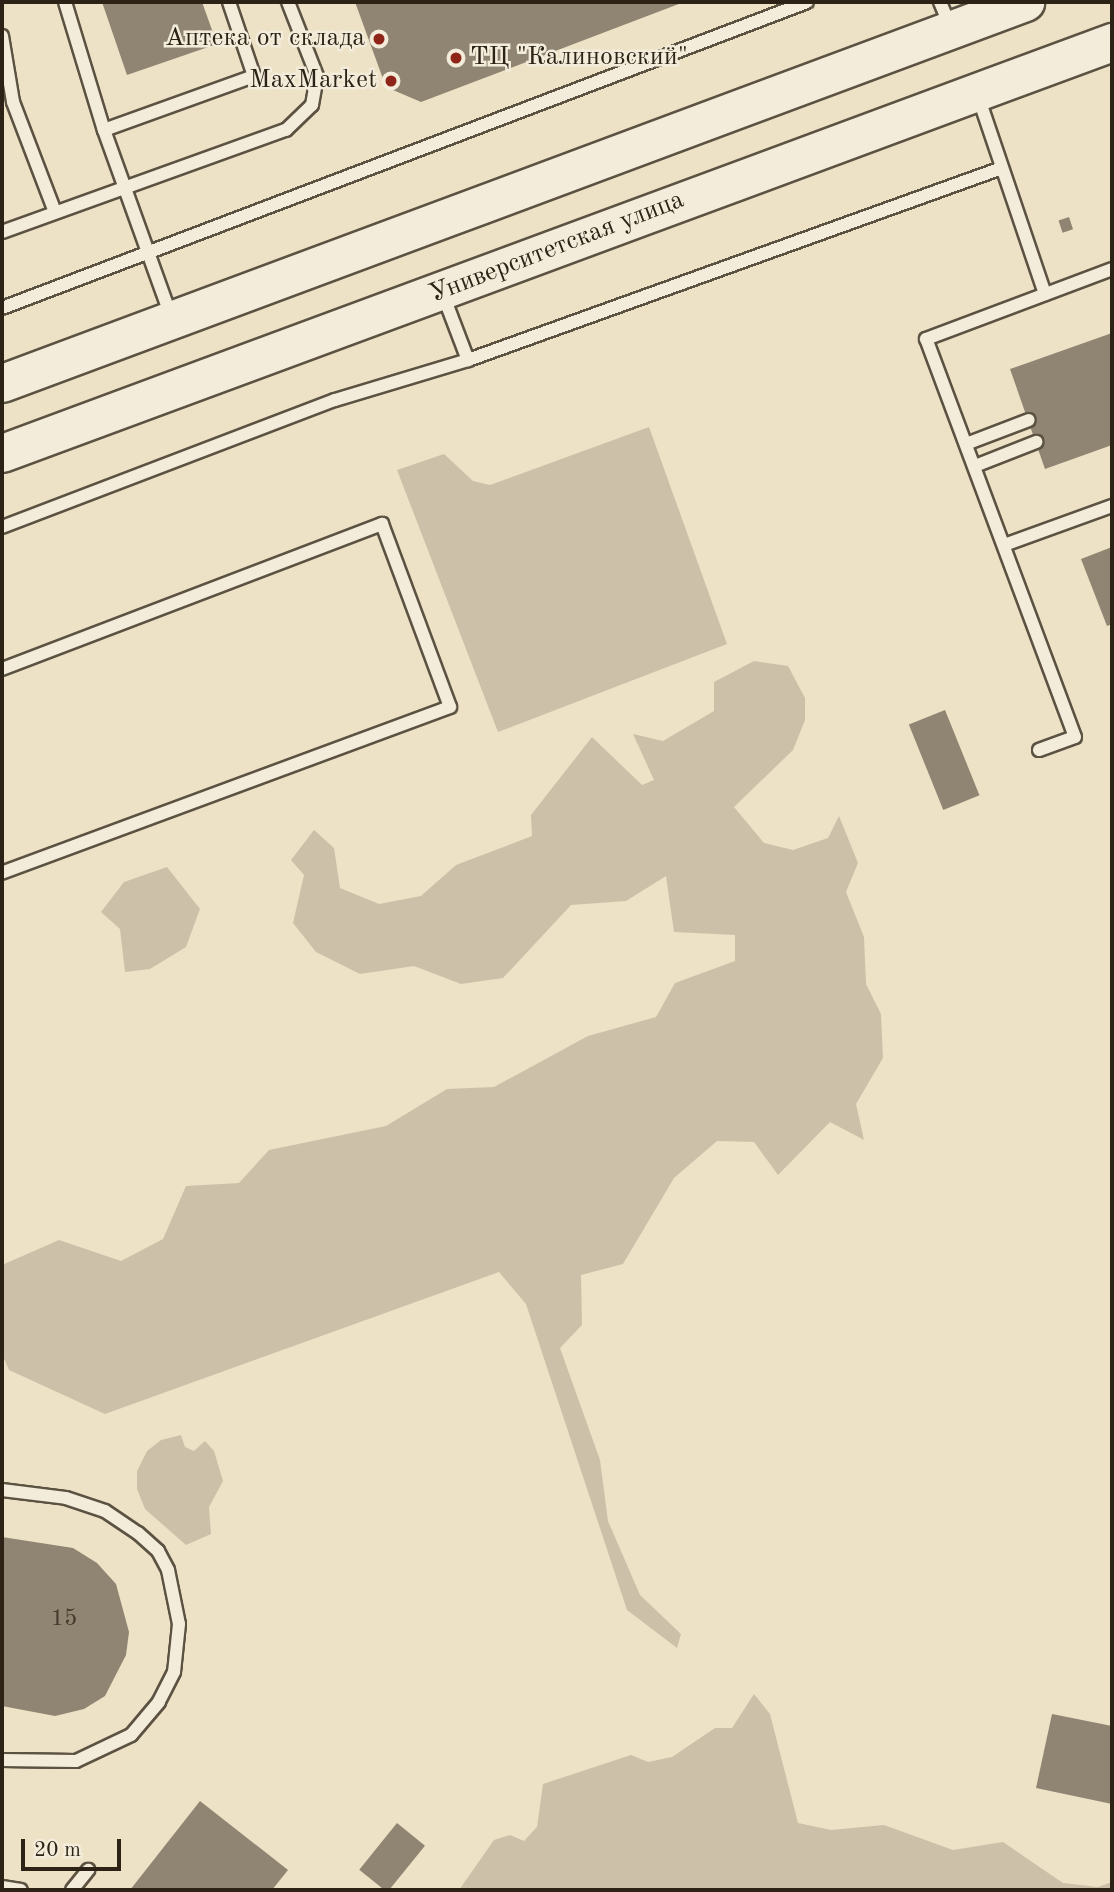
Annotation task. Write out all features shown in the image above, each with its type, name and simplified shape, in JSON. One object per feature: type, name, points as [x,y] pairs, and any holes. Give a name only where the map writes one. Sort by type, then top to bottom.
[{"type":"main road","points":[[2,383],[172,319],[946,15],[1025,2]]},
{"type":"main road","name":"Университетская улица","points":[[2,453],[441,292],[976,90],[1112,42]]},
{"type":"lane","points":[[65,2],[104,130],[172,319]]},
{"type":"lane","points":[[104,130],[254,76],[229,2]]},
{"type":"lane","points":[[2,232],[286,130],[312,105],[317,76],[288,2]]},
{"type":"lane","points":[[2,307],[807,2]]},
{"type":"lane","points":[[2,36],[13,102],[55,212]]},
{"type":"lane","points":[[976,90],[1045,294]]},
{"type":"lane","points":[[2,527],[335,400],[468,360],[1002,168]]},
{"type":"lane","points":[[1039,750],[1075,737],[926,339],[1112,269]]},
{"type":"lane","points":[[441,292],[468,360]]},
{"type":"lane","points":[[966,444],[1029,420]]},
{"type":"lane","points":[[975,466],[1036,442]]},
{"type":"lane","points":[[1004,545],[1112,506]]},
{"type":"lane","points":[[2,670],[382,524],[450,707],[2,873]]},
{"type":"lane","points":[[2,1490],[66,1498],[105,1511],[138,1532],[158,1551],[168,1570],[179,1624],[174,1672],[159,1702],[131,1735],[76,1761],[2,1760]]},
{"type":"lane","points":[[72,1890],[88,1870]]},
{"type":"lane","points":[[2,1887],[21,1890]]},
{"type":"shaded area","points":[[649,427],[727,644],[498,732],[397,470],[444,454],[473,481],[490,485]]},
{"type":"shaded area","points":[[754,661],[788,666],[805,698],[805,720],[793,750],[734,807],[764,843],[793,850],[828,838],[839,816],[858,863],[846,892],[864,937],[866,984],[881,1014],[883,1058],[856,1104],[864,1140],[830,1122],[778,1175],[754,1142],[717,1141],[674,1178],[623,1264],[581,1275],[582,1325],[560,1348],[600,1460],[608,1521],[640,1595],[681,1634],[677,1648],[627,1610],[526,1304],[499,1272],[105,1414],[9,1370],[2,1354],[2,1265],[59,1240],[121,1261],[163,1239],[186,1186],[239,1183],[269,1150],[386,1126],[447,1089],[494,1087],[588,1036],[656,1017],[675,983],[735,961],[735,935],[674,932],[666,876],[626,901],[571,905],[503,978],[461,984],[414,966],[360,974],[316,952],[293,923],[304,875],[291,860],[314,830],[334,848],[340,888],[379,904],[421,896],[456,865],[532,836],[531,815],[592,737],[642,785],[654,780],[633,734],[663,741],[714,711],[714,682]]},
{"type":"shaded area","points":[[167,867],[200,909],[186,947],[150,969],[125,972],[120,929],[101,912],[124,882]]},
{"type":"shaded area","points":[[181,1435],[185,1447],[194,1451],[205,1441],[214,1451],[223,1481],[209,1507],[211,1534],[186,1545],[145,1509],[137,1489],[137,1471],[147,1451],[161,1440]]},
{"type":"shaded area","points":[[754,1694],[770,1714],[798,1823],[831,1830],[884,1825],[953,1850],[1003,1842],[1063,1883],[1098,1887],[1112,1882],[1112,1890],[459,1890],[494,1840],[510,1835],[524,1841],[537,1827],[543,1784],[631,1755],[648,1762],[672,1757],[715,1728],[732,1728]]},
{"type":"building","points":[[102,2],[202,2],[217,44],[127,75]]},
{"type":"building","name":"ТЦ \"Калиновский\"","points":[[355,2],[684,2],[421,102],[386,87]]},
{"type":"building","points":[[1069,217],[1073,229],[1063,233],[1059,220]]},
{"type":"building","points":[[1112,333],[1112,445],[1045,469],[1010,369]]},
{"type":"building","points":[[1112,547],[1112,624],[1107,626],[1081,559]]},
{"type":"building","points":[[945,710],[979,795],[943,810],[909,725]]},
{"type":"building","points":[[2,1537],[73,1548],[97,1563],[116,1584],[129,1632],[126,1655],[105,1696],[84,1709],[55,1716],[2,1706]]},
{"type":"building","points":[[1052,1714],[1112,1726],[1112,1804],[1036,1788]]},
{"type":"building","points":[[200,1801],[288,1870],[272,1890],[130,1890]]},
{"type":"building","points":[[397,1823],[425,1846],[389,1890],[384,1890],[359,1870]]},
{"type":"place","name":"Аптека от склада","points":[[379,39]]},
{"type":"place","name":"ТЦ \"Калиновский\"","points":[[456,58]]},
{"type":"place","name":"MaxMarket","points":[[391,81]]}]
